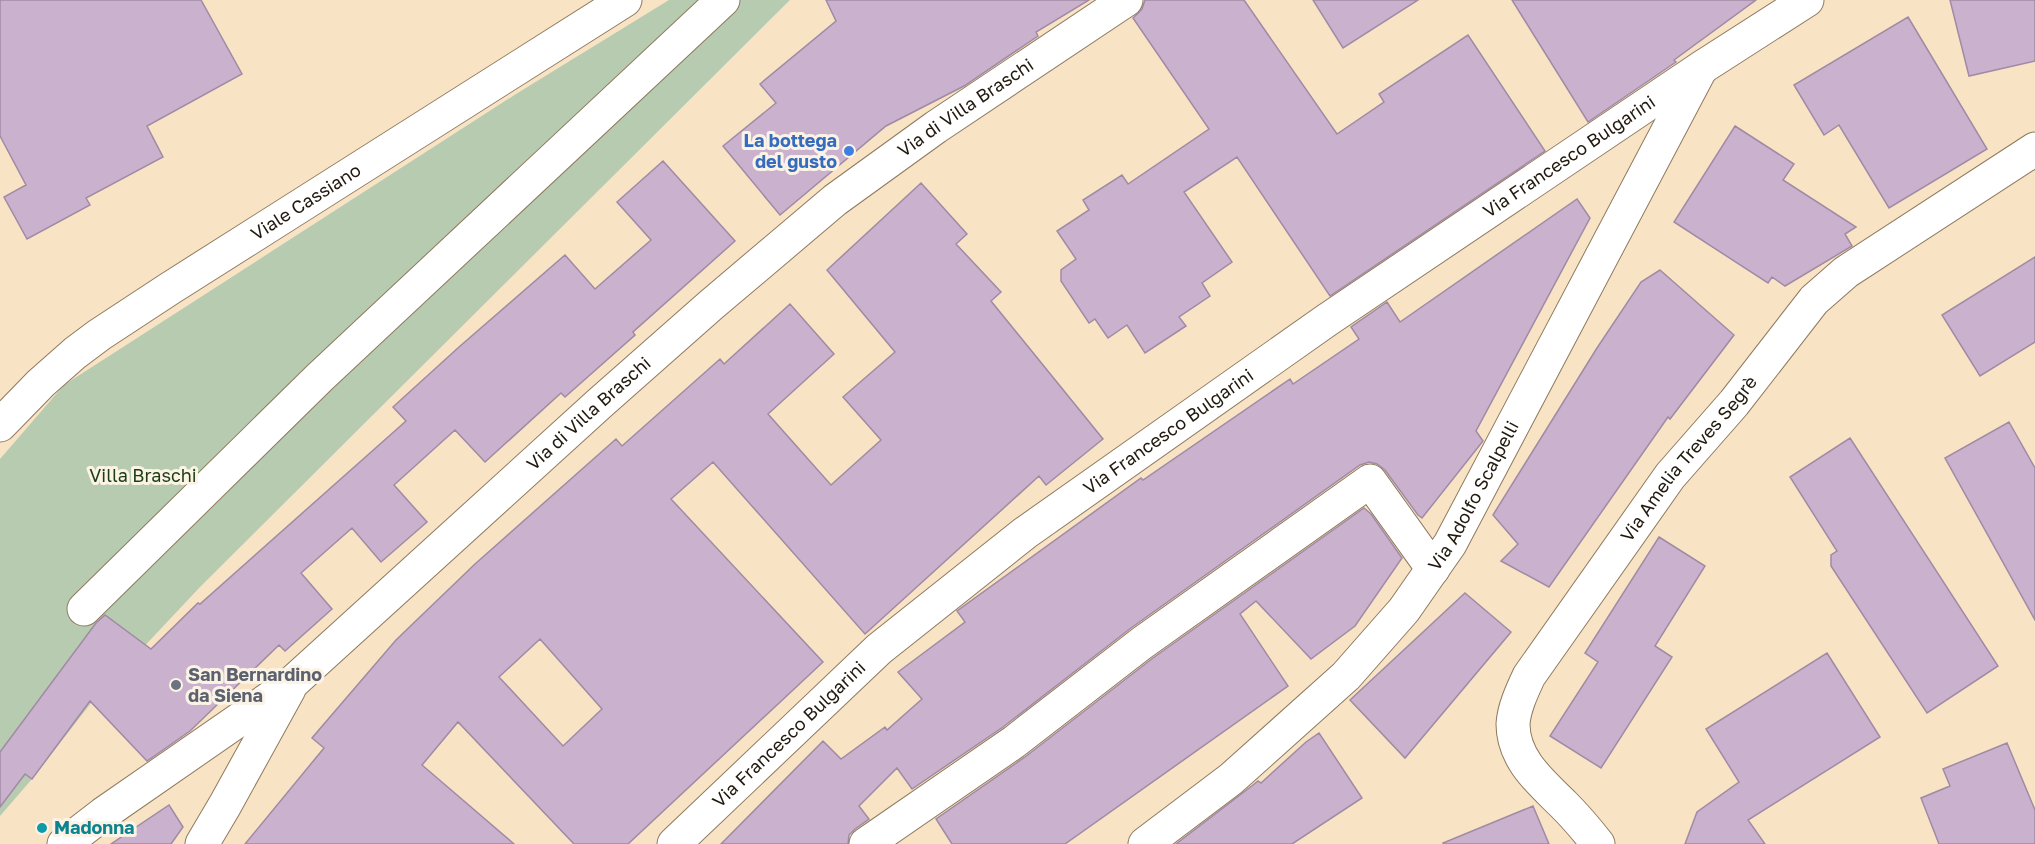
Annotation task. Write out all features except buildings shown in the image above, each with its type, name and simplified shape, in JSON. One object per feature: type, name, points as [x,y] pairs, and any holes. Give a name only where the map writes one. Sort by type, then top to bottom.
[{"type":"street","name":"Viale Cassiano","points":[[0,425],[41,383],[99,335],[626,0]]},
{"type":"street","points":[[84,609],[319,378],[723,0]]},
{"type":"street","name":"Via di Villa Braschi","points":[[64,844],[103,813],[292,683],[600,403],[711,305],[836,200],[936,127],[1126,0]]},
{"type":"street","name":"Via Francesco Bulgarini","points":[[674,844],[879,649],[1025,533],[1328,320],[1701,68],[1807,0]]},
{"type":"street","name":"Via Adolfo Scalpelli","points":[[1145,844],[1231,779],[1339,683],[1386,632],[1450,544],[1701,68]]},
{"type":"street","name":"Via Amelia Treves Segrè","points":[[1598,844],[1581,823],[1540,783],[1521,756],[1516,744],[1513,722],[1529,676],[1670,476],[1734,403],[1814,300],[1846,272],[2035,149]]},
{"type":"street","points":[[866,844],[1014,742],[1142,643],[1370,481],[1432,568]]},
{"type":"street","points":[[202,844],[236,787],[292,683]]},
{"type":"green space","name":"Villa Braschi","points":[[669,0],[790,0],[200,587],[91,703],[0,816],[0,459],[64,385],[516,94]]},
{"type":"place","name":"La bottega del gusto","points":[[849,151]]},
{"type":"place","name":"San Bernardino da Siena","points":[[176,685]]},
{"type":"place","name":"Madonna","points":[[42,828]]}]
